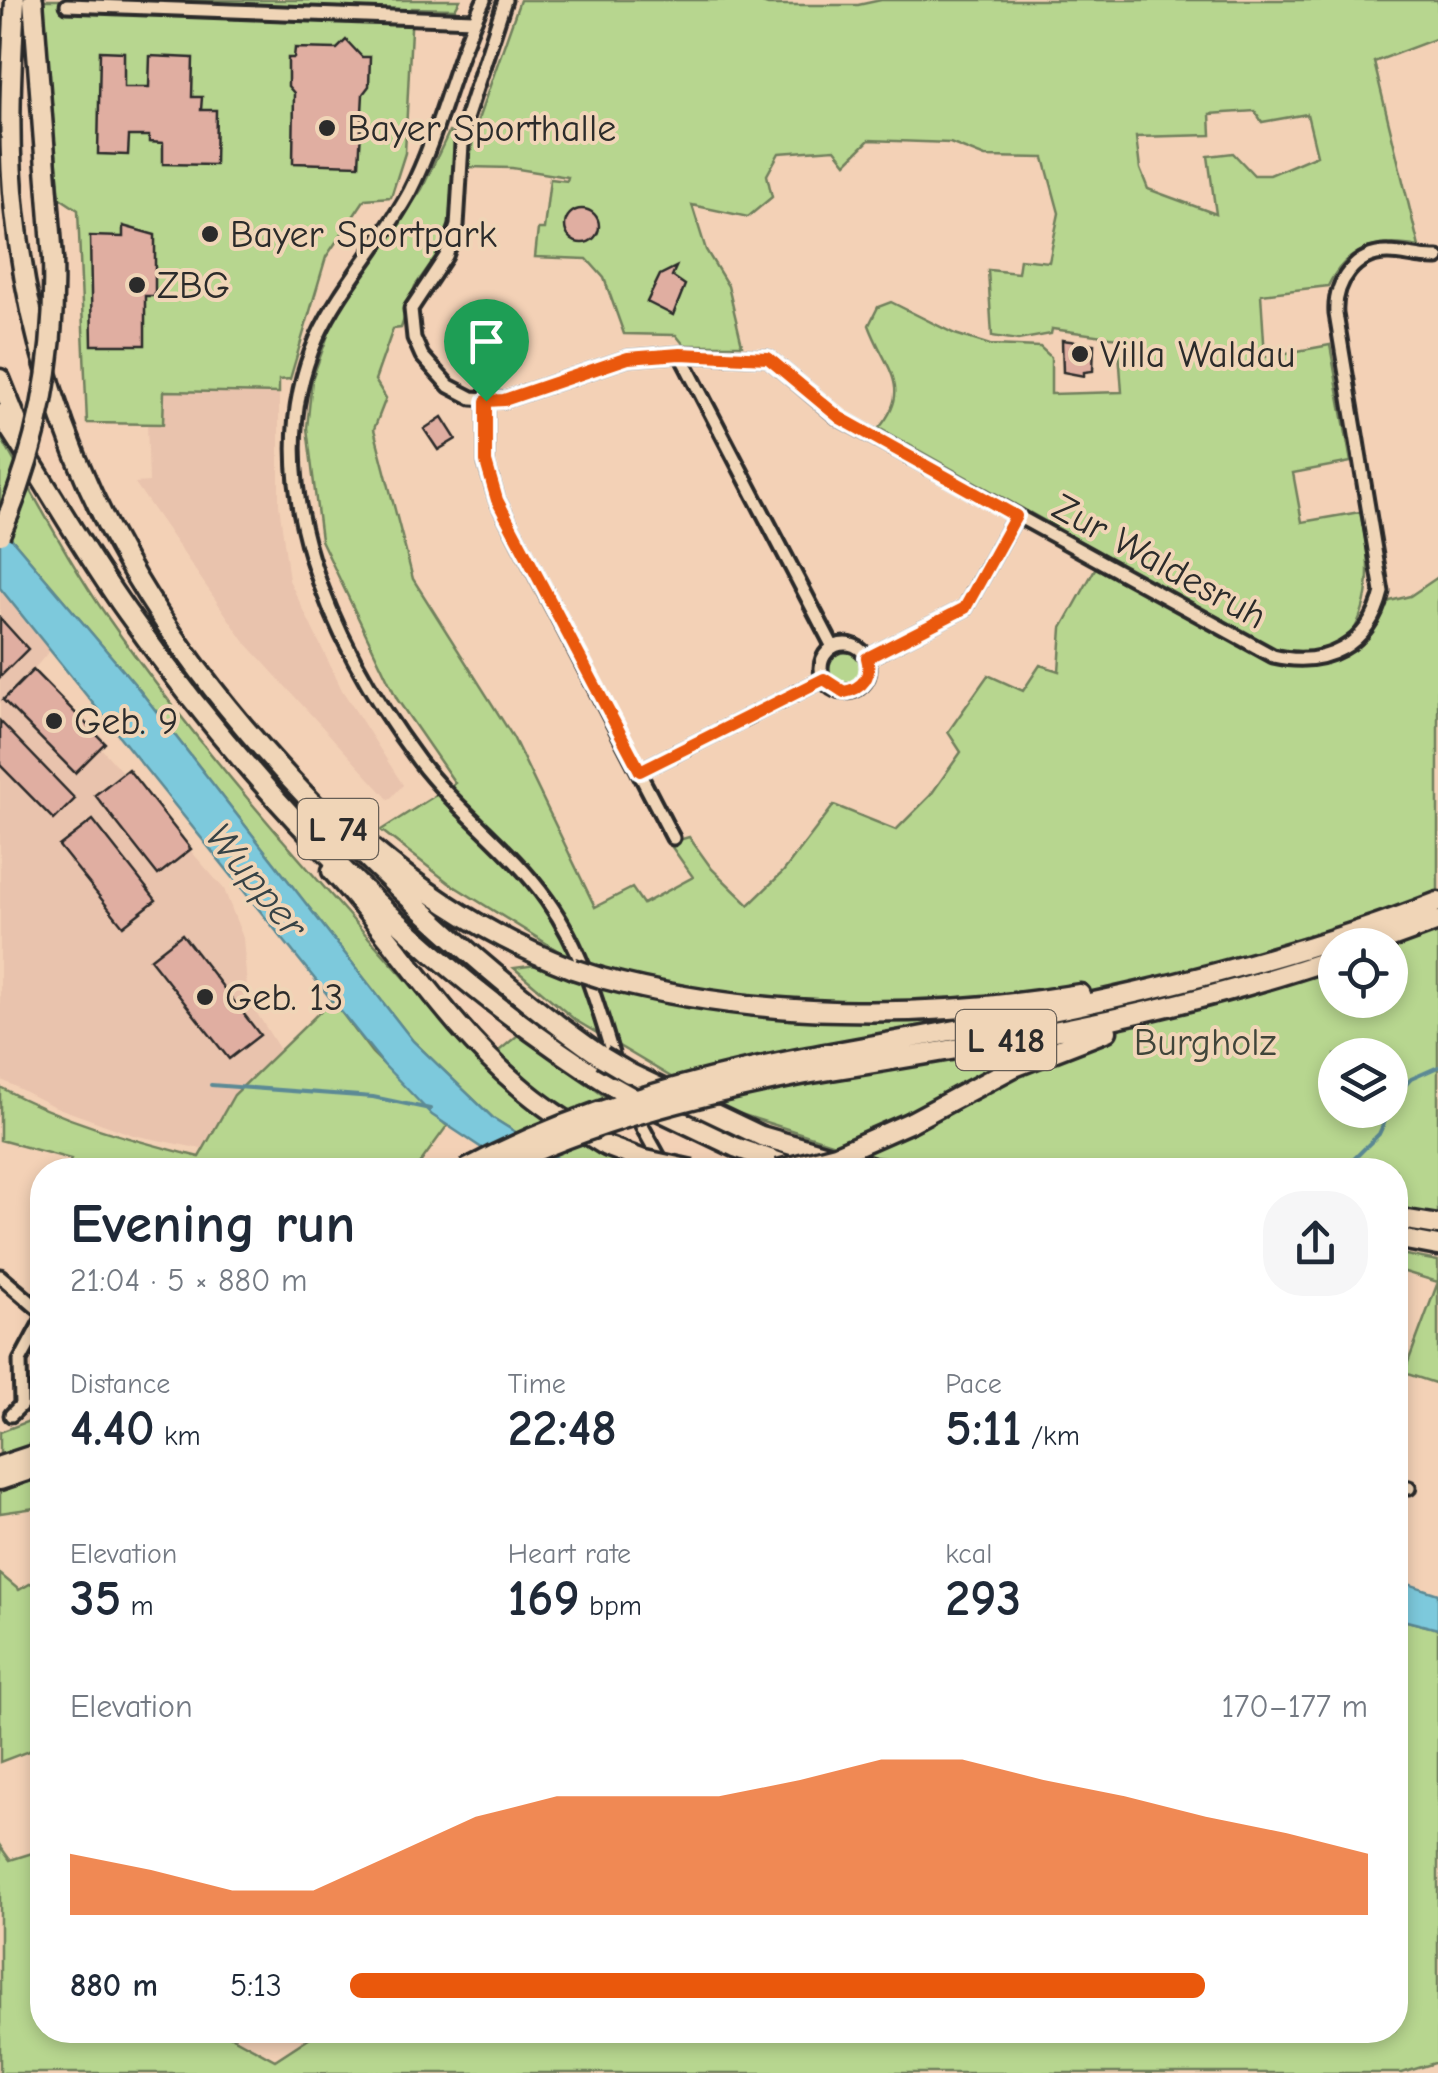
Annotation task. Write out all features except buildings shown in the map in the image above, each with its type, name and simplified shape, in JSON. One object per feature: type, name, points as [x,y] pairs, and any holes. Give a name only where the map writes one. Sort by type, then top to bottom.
[{"type":"highway","name":"L 74","points":[[16,0],[12,157],[15,209],[30,310],[45,372],[97,506],[141,590],[182,653],[252,741],[423,911],[522,997],[629,1073],[761,1136],[837,1158]]},
{"type":"highway","points":[[0,535],[25,472],[42,408],[53,328],[54,259],[33,0]]},
{"type":"highway","name":"L 74","points":[[0,379],[31,460]]},
{"type":"highway","name":"L 74","points":[[0,414],[98,571],[166,666],[308,834],[469,982],[547,1043],[642,1103],[767,1158]]},
{"type":"highway","name":"L 74","points":[[124,555],[220,691],[274,753],[374,850],[455,912],[517,946],[573,969],[726,1004],[866,1010],[985,1005],[1140,983],[1179,984]]},
{"type":"highway","points":[[308,834],[318,857],[362,903],[471,1037],[516,1084],[557,1116],[606,1146],[638,1158]]},
{"type":"highway","name":"L 418","points":[[489,1158],[625,1102],[1179,984],[1306,948],[1438,902]]},
{"type":"highway","points":[[1408,932],[1438,921]]},
{"type":"highway","name":"L 418","points":[[520,1158],[660,1106],[804,1066],[1114,1019],[1206,997],[1318,963]]},
{"type":"highway","name":"L 418","points":[[824,1158],[911,1122],[1057,1048],[1176,1014],[1206,997]]},
{"type":"highway","points":[[1408,1220],[1438,1225]]},
{"type":"highway","points":[[1408,1240],[1438,1246]]},
{"type":"highway","points":[[0,1466],[30,1456]]},
{"type":"highway","points":[[0,1480],[30,1470]]},
{"type":"street","points":[[484,0],[412,188],[317,339],[298,404],[297,492],[325,599],[384,710],[429,773],[519,866],[566,928],[593,990],[618,1076],[661,1158]]},
{"type":"street","points":[[505,0],[463,128],[456,226],[446,256],[412,310],[411,322],[422,356],[437,376],[456,392],[486,401],[486,462],[493,490],[673,838]]},
{"type":"street","points":[[67,6],[474,20]]},
{"type":"street","name":"Zur Waldesruh","points":[[486,401],[504,400],[628,358],[680,354],[768,358],[840,418],[1016,516],[1273,656],[1316,659],[1352,644],[1374,616],[1382,580],[1336,314],[1337,292],[1353,266],[1371,256],[1394,252],[1438,258]]},
{"type":"street","points":[[680,354],[833,647]]},
{"type":"street","points":[[867,658],[965,608],[1016,516]]},
{"type":"street","points":[[852,645],[867,658],[866,680],[853,690],[836,690],[824,679],[824,658],[833,647],[852,645]]},
{"type":"street","points":[[640,771],[824,679]]},
{"type":"street","points":[[0,1276],[30,1302]]},
{"type":"street","points":[[11,1415],[21,1405],[20,1361],[30,1342]]},
{"type":"shaded area","points":[[163,391],[279,393],[279,504],[289,580],[342,690],[403,785],[389,800],[244,641],[135,483],[149,482],[147,423],[163,424]]},
{"type":"shaded area","points":[[0,588],[52,648],[33,670],[224,889],[243,938],[248,999],[280,1050],[234,1096],[202,1149],[133,1135],[53,1106],[0,1079]]},
{"type":"green space","name":"Bayer Sportpark","points":[[42,0],[460,0],[455,9],[412,8],[405,153],[391,197],[365,199],[326,257],[290,379],[279,380],[279,393],[164,391],[163,424],[87,423],[78,210],[60,198]]},
{"type":"green space","name":"Burgholz","points":[[520,0],[754,0],[768,5],[858,5],[881,0],[1438,0],[1438,38],[1374,62],[1419,247],[1390,244],[1365,249],[1344,262],[1328,286],[1261,294],[1265,357],[1330,345],[1351,462],[1293,473],[1302,522],[1360,512],[1368,571],[1365,600],[1355,628],[1390,601],[1410,596],[1438,577],[1438,1215],[1408,1209],[1408,1158],[883,1158],[725,1109],[575,1020],[514,968],[573,960],[449,883],[381,830],[455,783],[397,699],[321,540],[307,428],[312,379],[335,316],[422,189],[449,132],[454,134],[454,202],[444,245],[415,286],[401,328],[393,329],[375,380],[386,398],[374,429],[413,579],[513,737],[595,907],[632,888],[643,904],[693,877],[669,843],[689,837],[712,869],[749,905],[783,872],[834,805],[896,830],[930,796],[961,752],[948,732],[988,675],[1023,691],[1040,665],[1059,671],[1062,628],[1096,567],[1098,551],[879,428],[889,414],[895,388],[869,325],[878,307],[891,302],[955,334],[990,345],[1040,347],[1051,357],[1051,394],[1122,392],[1118,338],[1052,329],[1051,334],[1018,340],[992,336],[988,270],[1018,273],[1020,259],[1049,262],[1059,213],[1044,158],[985,157],[950,143],[869,140],[846,163],[835,149],[779,153],[767,175],[772,197],[748,217],[692,205],[706,250],[728,286],[742,345],[684,345],[676,335],[624,334],[604,278],[587,259],[535,257],[538,229],[544,229],[550,179],[567,181],[568,177],[512,168],[469,167],[474,131]],"holes":[[[1255,111],[1262,122],[1307,114],[1317,155],[1270,175],[1254,175],[1233,153],[1208,156],[1216,214],[1148,189],[1140,169],[1136,137],[1211,135],[1210,114]]]},
{"type":"green space","points":[[0,436],[108,618],[195,735],[289,847],[482,1065],[518,1035],[607,1098],[550,1120],[610,1158],[557,1158],[493,1118],[413,1041],[138,688],[0,525]]},
{"type":"green space","points":[[845,649],[858,655],[864,668],[858,681],[845,687],[832,681],[826,668],[832,655]]},
{"type":"green space","points":[[332,1000],[372,1053],[447,1126],[424,1158],[67,1158],[0,1140],[0,1087],[72,1120],[199,1157],[234,1095]]},
{"type":"green space","points":[[1408,1255],[1438,1261],[1438,1282],[1408,1273]]},
{"type":"green space","points":[[1438,1282],[1438,1384],[1408,1374],[1408,1362]]},
{"type":"green space","points":[[30,1421],[30,1449],[0,1460],[0,1432]]},
{"type":"green space","points":[[30,1481],[30,1509],[0,1513],[0,1490]]},
{"type":"green space","points":[[0,1574],[19,1590],[30,1584],[30,1751],[0,1762]]},
{"type":"green space","points":[[1408,1621],[1438,1629],[1438,2062],[1402,2073],[0,2073],[0,1846],[10,1860],[30,1854],[30,2043],[244,2043],[275,2060],[301,2043],[1408,2043]]},
{"type":"water","name":"Wupper","points":[[0,525],[138,688],[413,1041],[493,1118],[557,1158],[497,1158],[432,1115],[384,1065],[0,588]]},
{"type":"water","points":[[1408,1584],[1438,1594],[1438,1629],[1408,1621]]},
{"type":"waterway","points":[[1355,1158],[1379,1134],[1398,1093],[1411,1079],[1438,1067]]},
{"type":"waterway","points":[[211,1085],[373,1097],[430,1109]]},
{"type":"place","name":"Bayer Sporthalle","points":[[327,128]]},
{"type":"place","name":"Bayer Sportpark","points":[[210,234]]},
{"type":"place","name":"ZBG","points":[[137,285]]},
{"type":"place","name":"Villa Waldau","points":[[1080,354]]},
{"type":"place","name":"Geb. 9","points":[[54,721]]},
{"type":"place","name":"Geb. 13","points":[[205,997]]},
{"type":"route","points":[[680,354],[761,356],[774,361],[840,418],[1016,516],[965,608],[867,658],[868,673],[860,686],[844,692],[829,686],[824,679],[640,771],[497,500],[484,446],[486,401],[504,400],[628,358],[680,354]]}]
